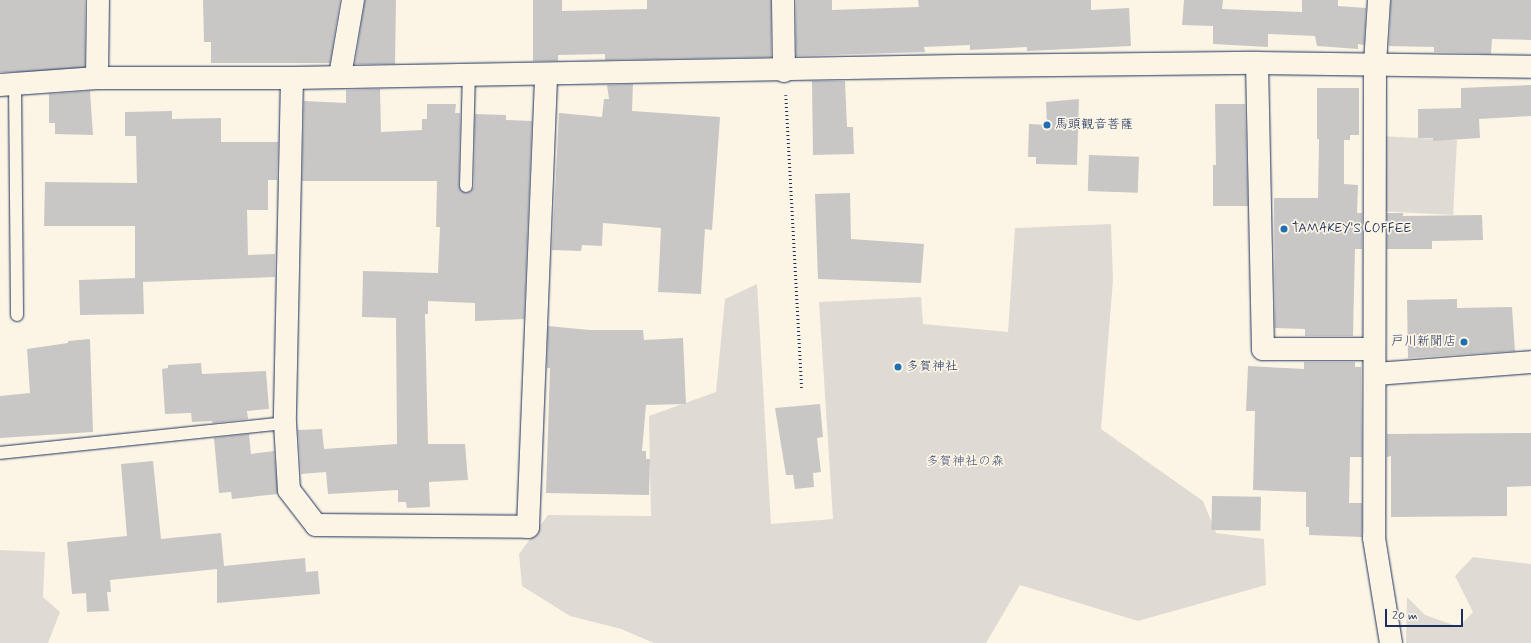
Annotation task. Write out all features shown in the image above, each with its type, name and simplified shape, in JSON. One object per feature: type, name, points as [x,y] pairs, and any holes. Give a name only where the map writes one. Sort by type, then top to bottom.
[{"type":"street","points":[[97,78],[98,0]]},
{"type":"street","points":[[340,76],[352,0]]},
{"type":"street","points":[[783,0],[784,71]]},
{"type":"street","points":[[1379,0],[1374,64],[1374,349],[1376,374],[1374,538],[1391,643]]},
{"type":"street","points":[[8,84],[97,78],[292,78],[469,74],[784,71],[958,66],[1257,63],[1531,66]]},
{"type":"street","points":[[1257,63],[1263,349],[1374,349]]},
{"type":"street","points":[[292,78],[284,423],[289,490],[316,525],[528,527],[546,74]]},
{"type":"street","points":[[1376,374],[1531,362]]},
{"type":"lane","points":[[466,186],[469,74]]},
{"type":"lane","points":[[8,84],[17,316]]},
{"type":"lane","points":[[0,453],[284,423]]},
{"type":"path","points":[[784,71],[802,388]]},
{"type":"green space","points":[[1385,136],[1457,140],[1453,215],[1381,211]]},
{"type":"green space","name":"多賀神社の森","points":[[1111,224],[1113,280],[1101,429],[1203,501],[1216,533],[1264,539],[1266,585],[1138,621],[1020,585],[986,643],[654,643],[621,629],[570,616],[522,586],[519,554],[548,515],[651,516],[649,416],[716,392],[725,299],[757,284],[771,524],[833,519],[819,302],[921,297],[923,324],[1008,332],[1015,228]]},
{"type":"green space","points":[[0,550],[45,552],[43,597],[60,612],[48,643],[0,643]]},
{"type":"green space","points":[[1473,557],[1531,564],[1531,643],[1406,643],[1407,597],[1425,615],[1459,627],[1473,612],[1455,576]]},
{"type":"building","points":[[0,0],[85,0],[85,72],[0,72]]},
{"type":"building","points":[[203,0],[340,0],[330,63],[211,63],[211,42],[204,42]]},
{"type":"building","points":[[365,0],[396,0],[395,64],[355,64]]},
{"type":"building","points":[[533,0],[562,0],[562,11],[647,9],[647,0],[771,0],[771,57],[605,60],[605,54],[558,55],[558,61],[533,61]]},
{"type":"building","points":[[796,0],[832,0],[832,10],[919,7],[918,0],[1091,0],[1091,10],[1129,8],[1131,46],[1027,51],[1027,47],[970,50],[970,45],[924,47],[925,52],[796,56]]},
{"type":"building","points":[[1184,0],[1223,0],[1222,9],[1302,12],[1302,0],[1338,0],[1338,6],[1366,8],[1364,45],[1358,44],[1358,49],[1317,46],[1315,36],[1268,34],[1268,47],[1213,44],[1213,26],[1182,25]]},
{"type":"building","points":[[1391,0],[1531,0],[1531,40],[1492,39],[1491,54],[1434,52],[1434,47],[1389,46]]},
{"type":"building","points":[[812,81],[845,81],[847,127],[853,127],[854,154],[813,155]]},
{"type":"building","points":[[633,84],[632,111],[720,117],[712,230],[705,229],[701,294],[658,292],[661,228],[603,223],[602,246],[582,245],[581,251],[552,250],[559,113],[602,117],[604,99],[609,99],[607,85]]},
{"type":"building","points":[[1531,85],[1531,116],[1479,119],[1480,138],[1433,141],[1433,138],[1418,138],[1418,109],[1461,108],[1461,88]]},
{"type":"building","points":[[1317,88],[1359,88],[1359,135],[1350,135],[1350,140],[1344,140],[1344,184],[1358,185],[1357,213],[1362,213],[1362,249],[1355,249],[1353,336],[1305,336],[1305,329],[1275,328],[1274,198],[1318,198],[1319,139],[1317,139]]},
{"type":"building","points":[[380,89],[381,132],[422,130],[422,119],[427,119],[427,104],[456,104],[455,113],[460,113],[459,186],[465,193],[470,192],[474,186],[475,114],[506,115],[506,120],[532,121],[524,319],[475,321],[475,303],[428,301],[428,314],[425,314],[428,444],[465,444],[468,480],[429,482],[430,507],[407,508],[406,502],[398,502],[398,490],[328,494],[326,472],[301,474],[298,430],[322,429],[324,449],[397,444],[396,318],[362,317],[363,271],[438,273],[440,227],[436,227],[437,181],[302,181],[304,101],[346,103],[346,90]]},
{"type":"building","points":[[90,91],[93,135],[55,134],[55,123],[49,123],[49,94]]},
{"type":"building","points":[[1079,99],[1077,165],[1036,164],[1036,157],[1028,157],[1029,124],[1047,125],[1046,102]]},
{"type":"building","points":[[1215,104],[1245,104],[1248,206],[1213,206],[1213,165],[1216,165]]},
{"type":"building","points":[[172,111],[172,119],[221,118],[221,142],[278,142],[277,180],[268,180],[268,210],[247,210],[248,255],[275,254],[275,277],[143,282],[144,314],[80,315],[79,280],[135,278],[135,226],[44,226],[45,182],[137,183],[136,136],[125,136],[125,112]]},
{"type":"building","points":[[1089,155],[1139,157],[1138,193],[1088,191]]},
{"type":"building","points":[[850,193],[851,239],[924,244],[921,283],[818,279],[815,194]]},
{"type":"building","points":[[1387,213],[1403,213],[1403,216],[1482,215],[1483,240],[1432,241],[1432,249],[1387,249]]},
{"type":"building","points":[[1457,299],[1457,308],[1512,307],[1515,351],[1408,358],[1407,300]]},
{"type":"building","points":[[548,326],[589,330],[643,330],[644,340],[683,338],[686,404],[646,405],[642,451],[646,451],[646,459],[650,459],[649,495],[546,493],[550,368],[547,368]]},
{"type":"building","points":[[90,339],[93,432],[0,438],[0,396],[30,393],[27,349],[68,343],[68,341]]},
{"type":"building","points":[[1304,362],[1355,362],[1355,367],[1361,367],[1362,457],[1350,457],[1349,503],[1362,503],[1362,537],[1309,535],[1309,527],[1306,527],[1306,492],[1253,490],[1255,411],[1246,411],[1248,366],[1304,369]]},
{"type":"building","points":[[201,363],[202,374],[266,371],[269,409],[247,411],[248,419],[213,423],[212,421],[192,422],[191,413],[165,414],[162,369],[168,368],[168,365]]},
{"type":"building","points":[[820,404],[823,437],[817,438],[821,472],[813,473],[814,487],[795,489],[793,475],[786,475],[775,408]]},
{"type":"building","points":[[1531,433],[1531,486],[1507,487],[1507,516],[1391,517],[1391,456],[1387,457],[1387,434]]},
{"type":"building","points":[[249,434],[251,454],[274,451],[278,494],[232,499],[231,492],[219,493],[214,438]]},
{"type":"building","points":[[153,461],[161,539],[221,533],[224,566],[305,558],[306,572],[318,571],[320,594],[217,603],[217,569],[110,580],[111,592],[107,592],[109,611],[87,612],[86,593],[72,594],[67,542],[127,536],[121,464]]},
{"type":"building","points":[[1212,496],[1261,497],[1260,531],[1211,530]]},
{"type":"place","name":"馬頭観音菩薩","points":[[1047,125]]},
{"type":"place","name":"TAMAKEY'S COFFEE","points":[[1284,229]]},
{"type":"place","name":"戸川新聞店","points":[[1464,342]]},
{"type":"place","name":"多賀神社","points":[[898,367]]}]
